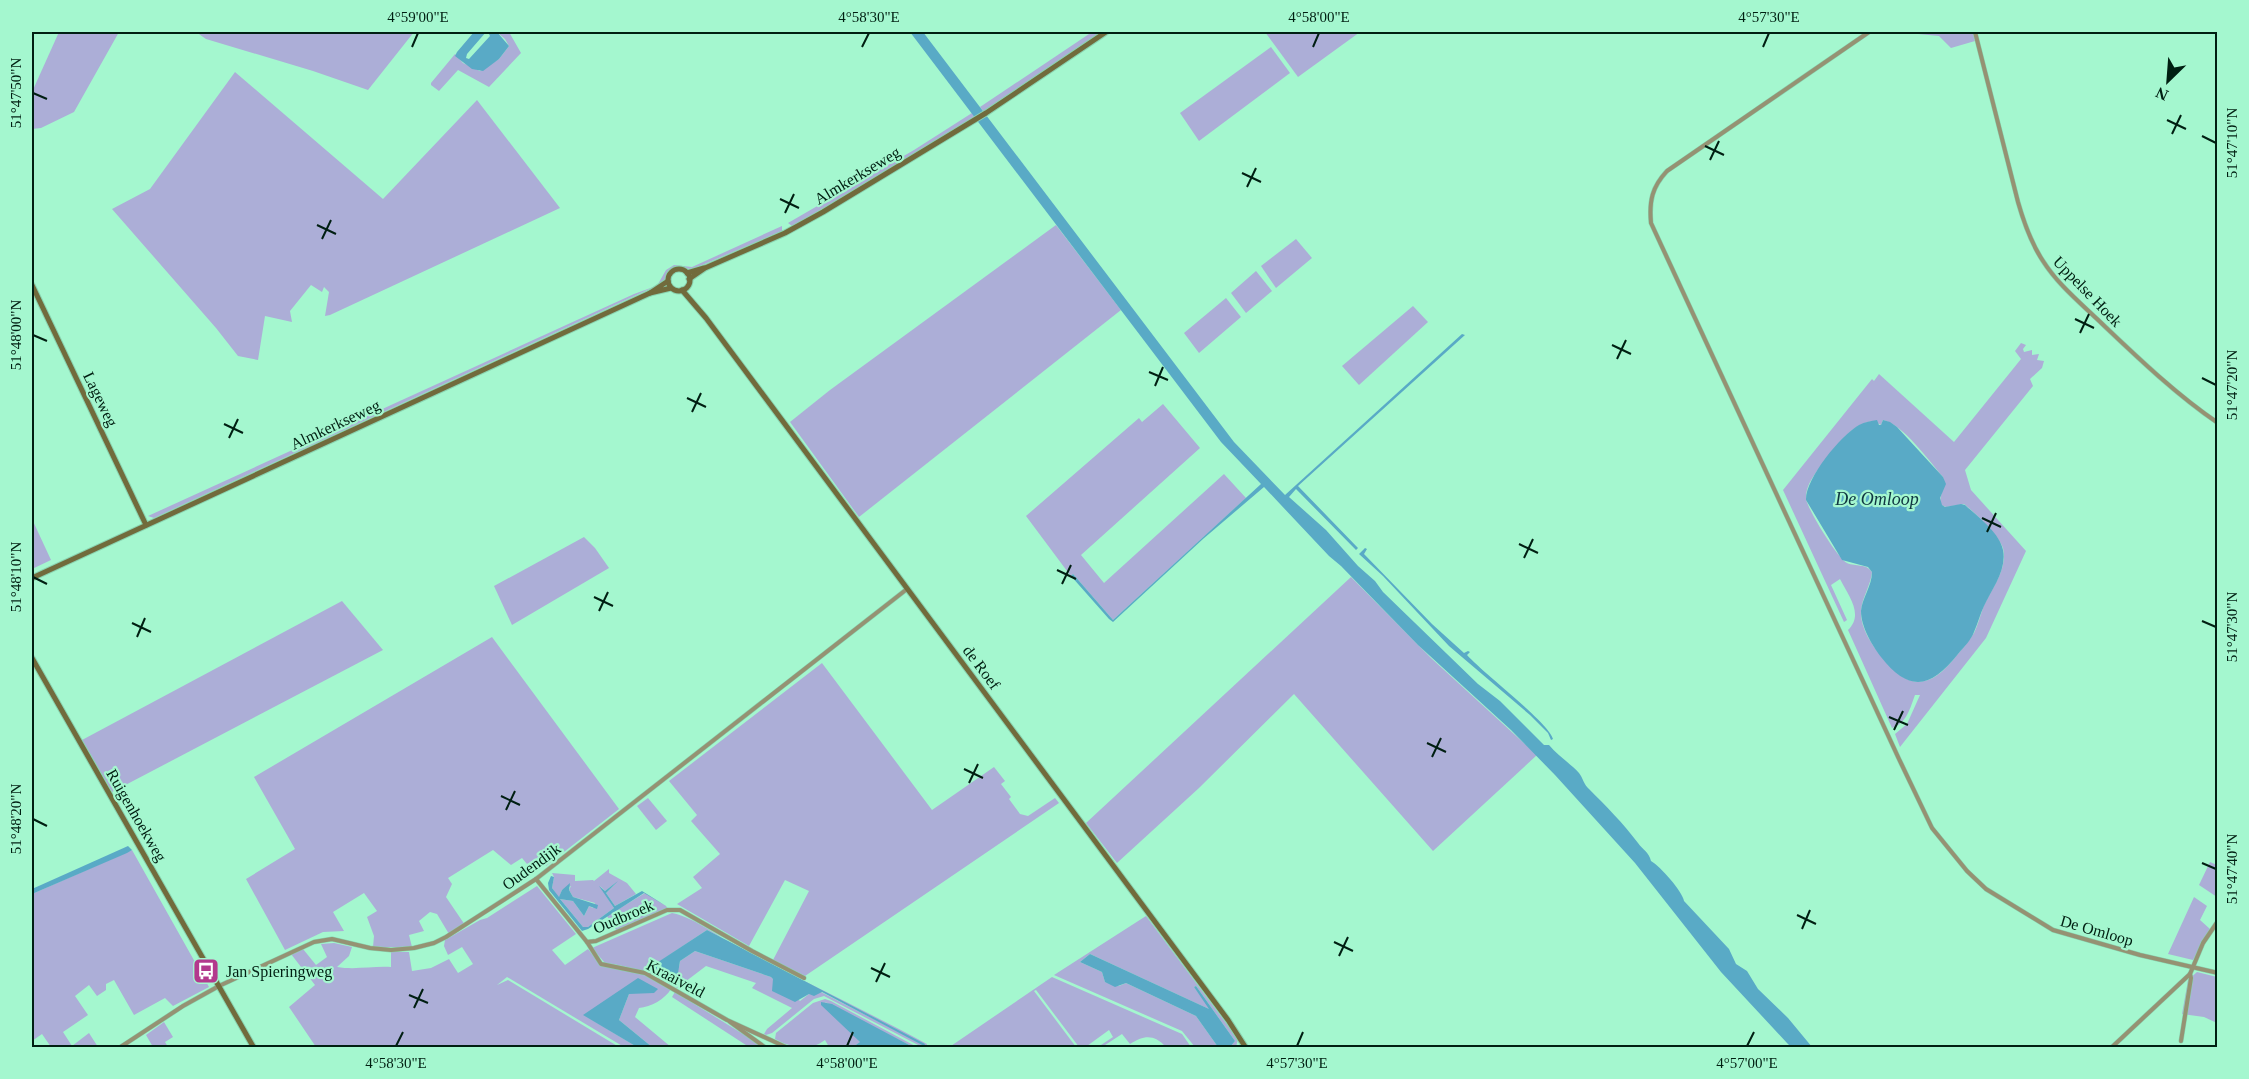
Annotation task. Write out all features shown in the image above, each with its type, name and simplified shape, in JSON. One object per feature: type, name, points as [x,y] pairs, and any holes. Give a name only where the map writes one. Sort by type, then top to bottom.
[{"type":"street","name":"Almkerkseweg","points":[[688,276],[823,212],[975,121],[1106,32]]},
{"type":"street","name":"De Omloop","points":[[1869,32],[1667,171],[1652,192],[1651,223],[1899,759],[1932,828],[1944,844],[1986,889],[2054,930],[2217,973]]},
{"type":"street","name":"Uppelse Hoek","points":[[1975,32],[2018,202],[2027,230],[2043,261],[2061,284],[2118,339],[2217,423]]},
{"type":"street","points":[[676,270],[683,270],[688,276],[685,289],[676,291],[669,284],[670,274],[676,270]]},
{"type":"street","name":"Almkerkseweg","points":[[32,578],[669,284]]},
{"type":"street","name":"Lageweg","points":[[32,285],[146,525]]},
{"type":"street","name":"de Roef","points":[[685,289],[1215,1002],[1246,1047]]},
{"type":"street","name":"Oudendijk","points":[[119,1047],[219,986],[302,947],[332,939],[370,948],[391,950],[434,943],[472,922],[536,879],[907,589]]},
{"type":"street","name":"Ruigenhoekweg","points":[[32,658],[219,986]]},
{"type":"street","name":"Oudbroek","points":[[536,879],[587,942],[596,941],[667,910],[680,910],[804,978]]},
{"type":"street","points":[[2111,1047],[2190,974],[2203,943],[2217,921]]},
{"type":"street","name":"Kraaiveld","points":[[587,942],[601,964],[645,973],[727,1020],[788,1047]]},
{"type":"street","points":[[2181,1041],[2190,974]]},
{"type":"street","points":[[219,986],[254,1047]]},
{"type":"street","name":"Kraaiveld","points":[[727,1020],[738,1030],[766,1047]]},
{"type":"shaded area","points":[[59,32],[119,32],[74,112],[41,128],[32,129],[32,92]]},
{"type":"shaded area","points":[[196,32],[414,32],[368,90],[206,39]]},
{"type":"shaded area","points":[[497,32],[509,32],[521,53],[489,87],[458,70],[439,91],[431,85],[455,54],[463,63],[480,71],[499,59],[509,46]]},
{"type":"shaded area","points":[[1092,32],[1102,32],[984,112],[980,107]]},
{"type":"shaded area","points":[[1265,32],[1360,32],[1298,77]]},
{"type":"shaded area","points":[[1917,32],[1973,32],[1975,41],[1951,48],[1939,36]]},
{"type":"shaded area","points":[[1271,47],[1290,73],[1199,141],[1180,113]]},
{"type":"shaded area","points":[[235,72],[383,199],[477,100],[560,208],[330,315],[325,316],[329,292],[324,287],[322,292],[311,285],[290,311],[292,322],[265,316],[258,360],[238,356],[112,209],[150,189]]},
{"type":"shaded area","points":[[972,113],[975,117],[852,192],[792,226],[788,223],[914,150]]},
{"type":"shaded area","points":[[1056,225],[1121,310],[859,517],[790,422],[830,390]]},
{"type":"shaded area","points":[[782,226],[782,231],[693,269],[674,268],[669,271],[664,281],[658,284],[666,270],[674,265],[692,267]]},
{"type":"shaded area","points":[[1296,239],[1312,258],[1276,288],[1261,266]]},
{"type":"shaded area","points":[[1256,271],[1272,291],[1246,313],[1231,293]]},
{"type":"shaded area","points":[[656,286],[154,518],[148,516],[634,294]]},
{"type":"shaded area","points":[[1226,298],[1241,317],[1199,353],[1184,333]]},
{"type":"shaded area","points":[[1413,306],[1428,322],[1359,385],[1342,366]]},
{"type":"shaded area","points":[[2021,343],[2026,345],[2024,352],[2032,350],[2032,355],[2039,354],[2037,360],[2044,361],[2042,368],[2030,379],[2033,386],[1965,470],[1971,490],[2026,551],[1986,638],[1900,747],[1895,734],[1907,724],[1920,695],[1915,695],[1905,719],[1892,728],[1848,630],[1855,618],[1851,599],[1840,579],[1831,585],[1847,620],[1844,622],[1783,490],[1872,379],[1874,381],[1879,374],[1954,442],[2021,359],[2015,351]],"holes":[[[1883,420],[1891,423],[1916,444],[1943,477],[1941,505],[1946,507],[1964,504],[1992,531],[2001,543],[2004,556],[2001,572],[1983,608],[1974,633],[1938,675],[1920,682],[1901,676],[1891,668],[1870,641],[1862,623],[1861,611],[1872,572],[1867,567],[1850,564],[1843,559],[1830,543],[1806,498],[1808,487],[1814,476],[1847,435],[1859,426],[1873,421],[1881,425]]]},
{"type":"shaded area","points":[[1163,404],[1200,448],[1081,555],[1104,583],[1224,474],[1246,498],[1113,620],[1073,574],[1071,576],[1026,516],[1139,418],[1142,422]]},
{"type":"shaded area","points":[[32,519],[51,560],[32,569]]},
{"type":"shaded area","points":[[584,537],[609,568],[512,625],[494,586]]},
{"type":"shaded area","points":[[1351,577],[1431,658],[1537,755],[1433,851],[1294,694],[1199,788],[1117,863],[1086,823]]},
{"type":"shaded area","points":[[342,601],[383,650],[112,792],[82,740]]},
{"type":"shaded area","points":[[492,637],[619,809],[546,866],[537,858],[527,864],[522,858],[511,865],[493,850],[448,878],[452,884],[446,897],[465,925],[449,934],[437,914],[430,912],[419,921],[424,931],[409,935],[412,947],[373,947],[374,936],[367,917],[377,911],[364,893],[333,912],[344,931],[323,932],[285,950],[246,879],[295,849],[254,777]]},
{"type":"shaded area","points":[[822,663],[932,810],[994,767],[1005,781],[1001,784],[1020,814],[1028,816],[1055,798],[1059,803],[805,976],[773,960],[809,891],[785,880],[749,946],[677,904],[702,888],[693,877],[720,854],[691,821],[697,815],[669,781]]},
{"type":"shaded area","points":[[648,798],[667,821],[656,830],[637,806]]},
{"type":"shaded area","points":[[132,850],[209,987],[173,1006],[165,998],[134,1015],[114,980],[106,984],[106,990],[97,996],[89,985],[75,996],[88,1015],[63,1032],[72,1046],[89,1033],[98,1047],[51,1047],[42,1034],[32,1041],[32,894]]},
{"type":"shaded area","points":[[2210,862],[2217,865],[2217,897],[2199,885]]},
{"type":"shaded area","points":[[609,869],[609,873],[627,883],[636,894],[615,906],[606,893],[616,883],[605,891],[600,886],[614,908],[588,927],[583,927],[560,899],[573,901],[584,916],[589,906],[593,908],[595,903],[573,897],[569,890],[571,886],[562,890],[559,898],[552,888],[554,877],[552,873],[575,875],[575,881],[594,881]]},
{"type":"shaded area","points":[[537,886],[576,934],[552,950],[565,965],[588,949],[600,964],[643,974],[671,989],[657,1002],[639,1008],[635,1017],[671,1047],[652,1047],[619,1020],[629,994],[647,982],[584,1015],[637,1047],[624,1047],[507,977],[497,985],[508,980],[619,1047],[316,1047],[289,1007],[315,985],[291,954],[303,949],[316,965],[327,957],[321,944],[334,943],[352,947],[349,956],[337,967],[391,967],[391,952],[409,952],[412,971],[431,968],[449,959],[458,973],[473,964],[462,947],[448,955],[444,946],[445,940],[487,918]]},
{"type":"shaded area","points":[[645,893],[668,909],[617,931],[607,916]]},
{"type":"shaded area","points":[[2194,897],[2207,906],[2200,920],[2210,929],[2193,960],[2168,954]]},
{"type":"shaded area","points":[[672,913],[699,924],[724,939],[707,930],[653,966],[679,967],[680,961],[695,951],[771,977],[800,1001],[809,994],[821,992],[924,1045],[786,972],[927,1044],[926,1047],[922,1047],[824,996],[814,999],[772,1033],[766,1035],[764,1034],[767,1029],[792,1008],[752,988],[756,983],[706,966],[677,988],[642,971],[605,963],[592,948]]},
{"type":"shaded area","points":[[1146,916],[1238,1039],[1236,1047],[1230,1047],[1235,1041],[1196,986],[1194,987],[1211,1010],[1090,954],[1080,962],[1102,972],[1105,982],[1119,986],[1126,983],[1196,1016],[1218,1047],[1195,1047],[1182,1031],[1054,975]]},
{"type":"shaded area","points":[[2197,972],[2217,977],[2217,1023],[2204,1017],[2182,1014],[2188,980]]},
{"type":"shaded area","points":[[1052,977],[1182,1034],[1191,1047],[1171,1047],[1169,1045],[1166,1047],[1149,1037],[1130,1044],[1122,1034],[1102,1047],[1101,1045],[1113,1037],[1109,1030],[1088,1047],[1079,1047],[1036,990],[1034,991],[1076,1047],[948,1048]]},
{"type":"shaded area","points":[[675,992],[764,1047],[749,1047],[672,997]]},
{"type":"shaded area","points":[[825,999],[917,1047],[825,1002],[860,1042],[857,1045],[842,1048],[829,1047],[825,1040],[813,1046],[800,1047],[775,1039],[776,1033],[813,1003]]},
{"type":"shaded area","points":[[164,1022],[173,1037],[165,1042],[168,1047],[153,1047],[146,1035]]},
{"type":"water","points":[[474,32],[486,32],[466,58],[469,59],[490,36],[488,32],[497,32],[509,46],[499,59],[483,71],[472,69],[455,56]]},
{"type":"water","points":[[910,32],[923,32],[1234,442],[1285,495],[1462,334],[1465,335],[1298,486],[1358,548],[1356,550],[1296,489],[1289,497],[1326,530],[1383,592],[1478,684],[1500,701],[1544,745],[1549,745],[1579,773],[1587,787],[1647,853],[1651,861],[1660,868],[1680,892],[1684,901],[1729,949],[1736,964],[1747,971],[1758,989],[1788,1018],[1812,1047],[1791,1047],[1787,1043],[1721,972],[1635,863],[1555,775],[1511,730],[1418,645],[1264,487],[1203,539],[1113,622],[1109,619],[1071,576],[1073,574],[1113,620],[1261,484],[1221,442]]},
{"type":"water","name":"De Omloop","points":[[1877,420],[1879,425],[1883,420],[1897,427],[1943,477],[1946,484],[1940,498],[1942,505],[1945,507],[1965,505],[1993,531],[2003,550],[2001,572],[1971,638],[1939,674],[1921,682],[1902,677],[1892,669],[1874,647],[1861,617],[1863,601],[1872,572],[1868,567],[1842,560],[1806,500],[1811,481],[1825,458],[1852,430],[1866,422]]},
{"type":"water","points":[[1365,548],[1367,549],[1364,554],[1432,624],[1464,653],[1470,652],[1467,655],[1540,722],[1553,739],[1551,740],[1548,733],[1530,715],[1449,646],[1359,554]]},
{"type":"water","points":[[128,846],[132,850],[127,853],[32,894],[32,889]]},
{"type":"water","points":[[551,876],[554,877],[552,888],[559,897],[562,890],[570,883],[569,890],[573,897],[598,905],[597,909],[589,906],[584,916],[573,901],[560,899],[583,927],[588,927],[614,908],[599,886],[605,891],[618,881],[606,893],[615,906],[642,891],[666,906],[644,893],[582,931],[549,890],[548,883]]},
{"type":"water","points":[[707,930],[925,1044],[924,1046],[822,992],[814,996],[809,994],[795,1002],[772,991],[773,979],[771,977],[695,951],[680,961],[678,973],[670,977],[652,966]]},
{"type":"water","points":[[1090,954],[1209,1009],[1194,987],[1196,986],[1235,1041],[1230,1047],[1218,1047],[1196,1016],[1126,983],[1115,987],[1105,982],[1102,972],[1080,962]]},
{"type":"water","points":[[638,978],[658,989],[654,993],[629,994],[619,1020],[652,1047],[637,1047],[583,1015]]},
{"type":"water","points":[[821,1002],[832,1004],[913,1047],[853,1047],[860,1042],[821,1005]]},
{"type":"place","name":"Jan Spieringweg","points":[[206,971]]}]
